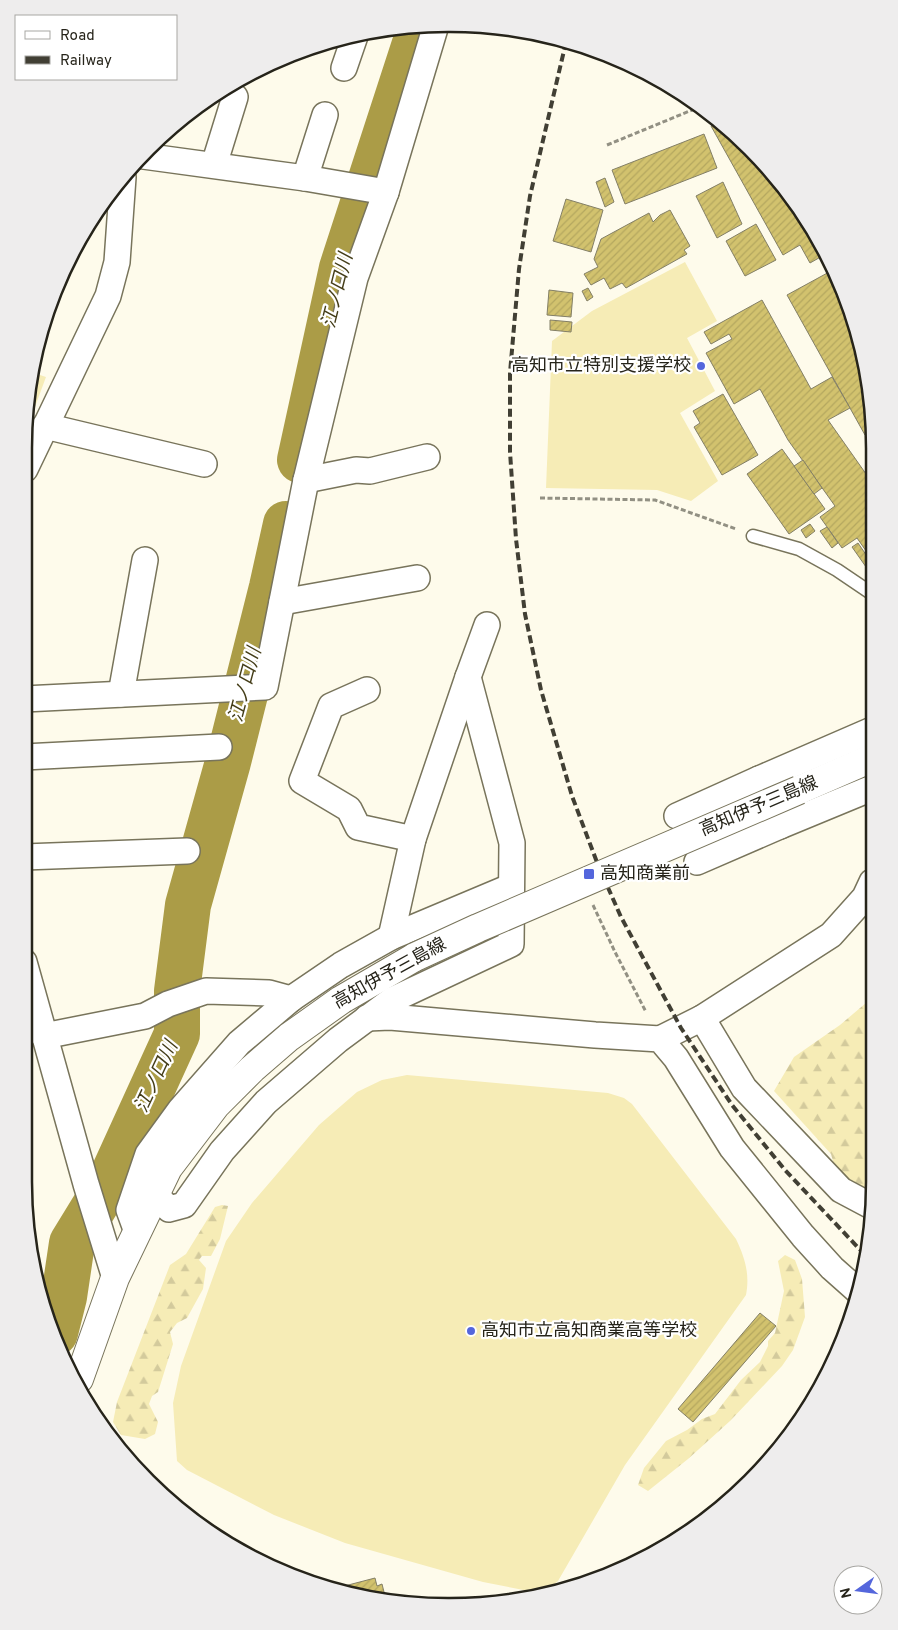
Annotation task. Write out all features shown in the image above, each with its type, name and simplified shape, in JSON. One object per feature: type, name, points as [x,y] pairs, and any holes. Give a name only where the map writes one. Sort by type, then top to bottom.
[{"type":"main road","name":"高知伊予三島線","points":[[80,1375],[115,1278],[168,1168],[216,1106],[252,1069],[289,1037],[341,1000],[415,957],[487,924],[866,761]]},
{"type":"street","points":[[32,699],[265,687],[306,480],[355,278],[386,192],[434,33]]},
{"type":"street","points":[[344,68],[352,45]]},
{"type":"street","points":[[214,165],[235,97]]},
{"type":"street","points":[[305,178],[325,115]]},
{"type":"street","points":[[151,157],[305,178],[386,192]]},
{"type":"street","points":[[32,454],[108,296],[117,262],[122,191]]},
{"type":"street","points":[[45,426],[204,464]]},
{"type":"street","points":[[306,480],[356,470],[370,471],[427,457]]},
{"type":"street","points":[[121,694],[145,560]]},
{"type":"street","points":[[282,602],[417,578]]},
{"type":"street","points":[[391,937],[413,839],[487,625]]},
{"type":"street","points":[[155,1194],[169,1209],[184,1205],[222,1151],[266,1102],[338,1040],[392,1000],[511,944],[510,887],[512,843],[468,677]]},
{"type":"street","points":[[367,690],[332,706],[302,781],[349,809],[358,827],[413,839]]},
{"type":"street","points":[[677,816],[866,733]]},
{"type":"street","points":[[32,757],[219,747]]},
{"type":"street","points":[[759,780],[780,826]]},
{"type":"street","points":[[697,862],[866,790]]},
{"type":"street","points":[[32,857],[187,851]]},
{"type":"street","points":[[137,1232],[129,1210],[148,1154],[180,1110],[239,1043],[292,999],[341,965],[391,937],[510,887]]},
{"type":"street","points":[[367,1018],[390,1017],[660,1039],[702,1018],[831,935],[866,895]]},
{"type":"street","points":[[44,1036],[145,1016],[168,1004],[206,991],[269,993],[292,999]]},
{"type":"street","points":[[32,992],[102,1240],[115,1278]]},
{"type":"street","points":[[702,1018],[744,1088],[841,1190],[865,1204]]},
{"type":"street","points":[[660,1039],[676,1058],[738,1155],[802,1236],[832,1268],[852,1286]]},
{"type":"lane","points":[[753,536],[799,549],[838,570],[866,590]]},
{"type":"path","points":[[608,145],[691,111]]},
{"type":"path","points":[[540,498],[655,500],[753,536]]},
{"type":"path","points":[[590,897],[615,952],[660,1039]]},
{"type":"green space","points":[[685,262],[717,321],[687,338],[715,391],[680,413],[718,481],[691,501],[657,490],[546,488],[552,341],[592,311]]},
{"type":"green space","points":[[40,375],[46,377],[35,408]]},
{"type":"green space","points":[[866,1003],[865,1204],[841,1190],[831,1154],[774,1091],[794,1057],[840,1025]]},
{"type":"green space","name":"高知市立高知商業高等学校","points":[[407,1075],[608,1093],[624,1098],[632,1104],[736,1239],[742,1253],[747,1273],[746,1295],[625,1465],[555,1583],[524,1590],[483,1582],[345,1543],[274,1515],[187,1470],[177,1461],[173,1403],[181,1366],[226,1241],[252,1203],[319,1125],[357,1092],[382,1080]]},
{"type":"green space","points":[[228,1206],[220,1239],[211,1256],[202,1256],[199,1260],[206,1268],[203,1289],[187,1318],[177,1323],[170,1332],[173,1344],[158,1392],[152,1396],[149,1404],[158,1422],[155,1434],[145,1439],[121,1435],[113,1422],[117,1402],[170,1265],[186,1254],[215,1207]]},
{"type":"green space","points":[[785,1255],[795,1260],[802,1279],[805,1317],[793,1350],[782,1366],[730,1421],[688,1459],[648,1491],[638,1485],[644,1468],[666,1441],[687,1430],[702,1419],[715,1414],[741,1380],[760,1362],[768,1346],[768,1341],[775,1333],[784,1291],[778,1261]]},
{"type":"building","points":[[711,126],[744,154],[762,174],[795,218],[819,258],[810,263],[800,245],[783,255]]},
{"type":"building","points":[[704,134],[717,168],[625,204],[612,170]]},
{"type":"building","points":[[605,178],[614,202],[605,207],[596,182]]},
{"type":"building","points":[[723,182],[742,224],[717,238],[696,196]]},
{"type":"building","points":[[566,199],[603,210],[591,252],[553,241]]},
{"type":"building","points":[[670,210],[690,246],[684,250],[687,254],[626,288],[622,283],[610,289],[604,278],[591,285],[584,274],[598,267],[594,259],[601,239],[649,213],[653,222],[660,215]]},
{"type":"building","points":[[756,224],[776,260],[745,276],[726,241]]},
{"type":"building","points":[[827,273],[851,341],[862,395],[865,435],[865,435],[787,295]]},
{"type":"building","points":[[588,288],[593,297],[587,301],[582,291]]},
{"type":"building","points":[[549,290],[573,293],[571,317],[547,315]]},
{"type":"building","points":[[762,300],[811,389],[832,377],[850,408],[828,420],[866,474],[866,551],[857,538],[842,548],[820,517],[835,506],[788,440],[760,389],[734,404],[706,353],[732,339],[729,334],[711,344],[704,332]]},
{"type":"building","points":[[550,320],[572,322],[571,332],[550,330]]},
{"type":"building","points":[[723,394],[758,455],[722,475],[694,427],[700,423],[693,411]]},
{"type":"building","points":[[782,449],[825,509],[789,534],[747,474]]},
{"type":"building","points":[[803,460],[822,488],[814,494],[794,466]]},
{"type":"building","points":[[810,524],[815,531],[806,538],[801,530]]},
{"type":"building","points":[[827,527],[838,543],[832,548],[820,531]]},
{"type":"building","points":[[858,543],[866,555],[866,567],[852,547]]},
{"type":"building","points":[[760,1313],[776,1326],[693,1422],[678,1409]]},
{"type":"building","points":[[375,1578],[377,1586],[382,1584],[384,1592],[368,1589],[349,1585]]},
{"type":"waterway","name":"江ノ口川","points":[[300,460],[342,268],[418,33]]},
{"type":"waterway","name":"江ノ口川","points":[[58,1322],[64,1297],[72,1243],[110,1181],[177,1034],[177,991],[188,905],[228,762],[286,524]]},
{"type":"railway","points":[[564,49],[530,196],[519,269],[510,373],[510,452],[516,539],[525,614],[541,690],[572,796],[598,865],[621,917],[681,1028],[732,1105],[785,1170],[859,1249]]},
{"type":"place","name":"高知市立特別支援学校","points":[[701,366]]},
{"type":"place","name":"高知商業前","points":[[589,874]]},
{"type":"place","name":"高知市立高知商業高等学校","points":[[471,1331]]}]
